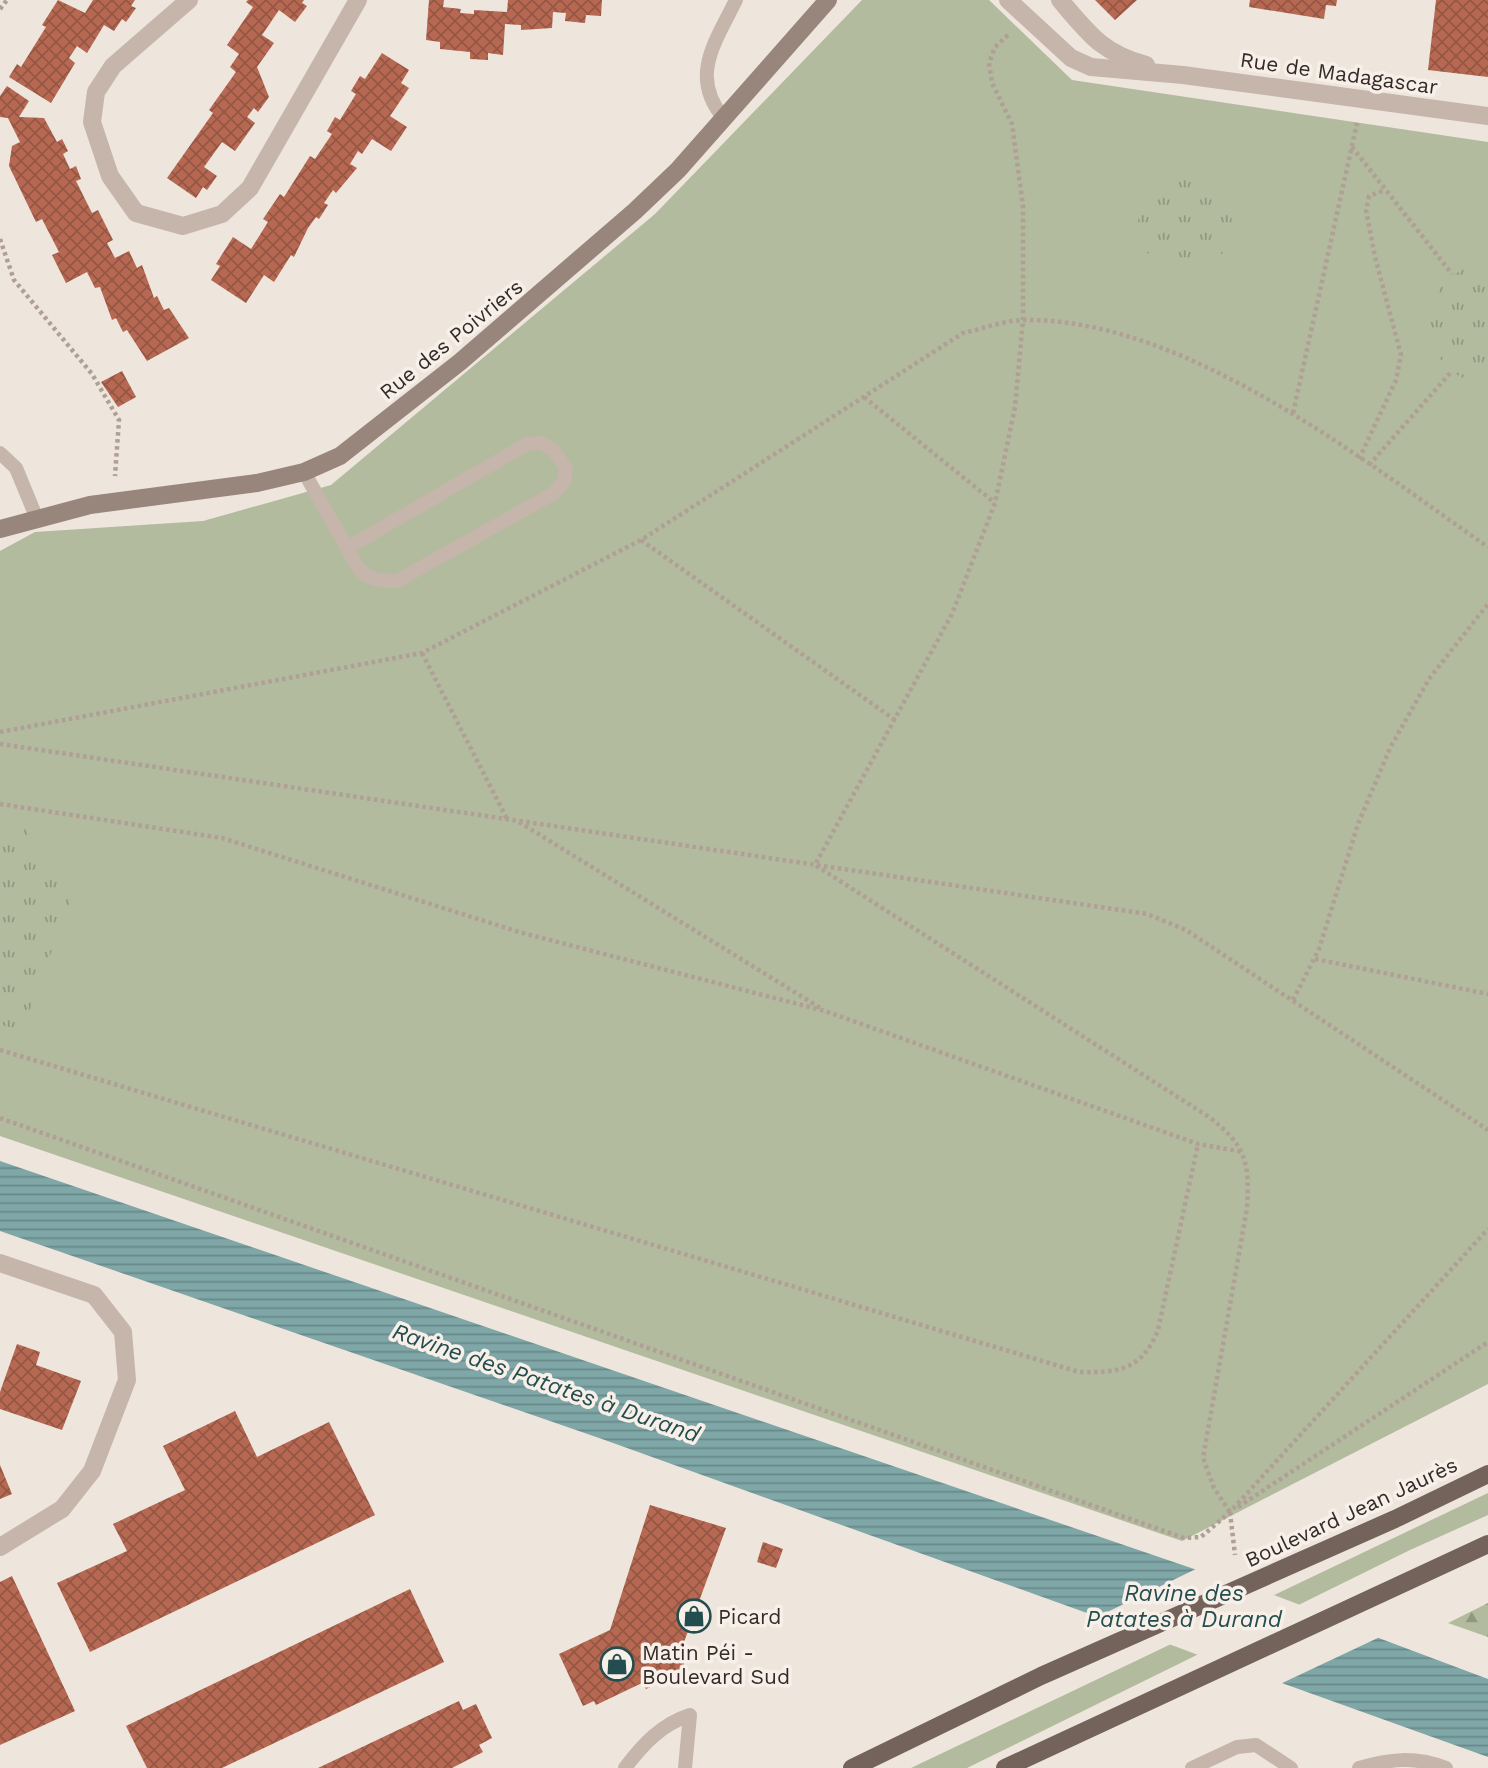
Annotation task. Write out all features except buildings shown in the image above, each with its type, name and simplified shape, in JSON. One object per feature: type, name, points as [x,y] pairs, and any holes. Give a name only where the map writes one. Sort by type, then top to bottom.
[{"type":"main road","name":"Boulevard Jean Jaurès","points":[[852,1768],[1041,1676],[1395,1519],[1488,1474]]},
{"type":"main road","points":[[1005,1768],[1488,1545]]},
{"type":"street","points":[[189,0],[113,66],[96,92],[92,122],[110,176],[136,213],[183,226],[222,214],[250,188],[358,0]]},
{"type":"street","name":"Rue des Poivriers","points":[[0,529],[114,502],[218,490],[304,472],[340,456],[374,432],[564,275],[678,170],[828,0]]},
{"type":"street","name":"Rue de Madagascar","points":[[1008,0],[1070,58],[1100,68],[1183,75],[1488,116]]},
{"type":"street","name":"Rue de Madagascar","points":[[1059,0],[1093,38],[1119,58],[1183,75]]},
{"type":"street","points":[[0,1263],[94,1296],[123,1332],[127,1380],[92,1471],[62,1509],[0,1547]]},
{"type":"lane","points":[[723,117],[710,101],[706,84],[708,61],[736,0]]},
{"type":"lane","points":[[304,472],[361,574],[372,579],[397,581],[554,493],[564,481],[566,468],[553,450],[541,443],[527,444],[347,548]]},
{"type":"lane","points":[[0,453],[16,468],[37,519]]},
{"type":"lane","points":[[625,1768],[655,1733],[673,1720],[690,1715],[685,1768]]},
{"type":"lane","points":[[1192,1768],[1237,1747],[1256,1745],[1291,1768]]},
{"type":"lane","points":[[1359,1768],[1393,1758],[1434,1763],[1446,1768]]},
{"type":"path","points":[[0,9],[7,0]]},
{"type":"path","points":[[815,865],[952,614],[995,503],[1015,407],[1023,320],[1021,192],[1012,124],[992,83]]},
{"type":"path","points":[[1293,413],[1362,98]]},
{"type":"path","points":[[1352,146],[1452,274]]},
{"type":"path","points":[[1359,458],[1396,380],[1401,355],[1375,257],[1366,209],[1369,195],[1385,190]]},
{"type":"path","points":[[0,239],[15,280],[92,374],[119,420],[114,502]]},
{"type":"path","points":[[0,732],[422,653],[641,540],[963,333],[1023,320],[1088,325],[1188,358],[1293,413],[1488,547]]},
{"type":"path","points":[[1369,465],[1452,371]]},
{"type":"path","points":[[864,397],[995,503]]},
{"type":"path","points":[[641,540],[895,720]]},
{"type":"path","points":[[1293,1000],[1315,959],[1333,912],[1358,824],[1390,748],[1429,679],[1488,604]]},
{"type":"path","points":[[422,653],[506,819]]},
{"type":"path","points":[[0,744],[1147,914],[1186,930],[1488,1130]]},
{"type":"path","points":[[0,804],[222,838],[519,932],[825,1011],[1198,1144],[1244,1152]]},
{"type":"path","points":[[518,821],[825,1011]]},
{"type":"path","points":[[815,865],[1209,1117],[1228,1131],[1244,1152],[1249,1178],[1247,1208],[1203,1458],[1214,1488],[1230,1513],[1235,1555]]},
{"type":"path","points":[[1315,959],[1488,994]]},
{"type":"path","points":[[0,1050],[1079,1372],[1109,1373],[1137,1363],[1152,1346],[1198,1144]]},
{"type":"path","points":[[0,1118],[1184,1538],[1201,1537],[1230,1513],[1488,1342]]},
{"type":"path","points":[[1230,1513],[1488,1229]]},
{"type":"green space","points":[[862,0],[989,0],[1072,80],[1488,142],[1488,1384],[1182,1541],[0,1136],[0,551],[35,532],[203,521],[331,485],[655,214]]},
{"type":"green space","points":[[1185,178],[1203,181],[1219,191],[1229,207],[1232,225],[1229,243],[1219,259],[1203,269],[1185,272],[1167,269],[1151,259],[1141,243],[1138,225],[1141,207],[1151,191],[1167,181]]},
{"type":"green space","points":[[1488,263],[1488,384],[1463,378],[1445,365],[1433,346],[1429,325],[1432,304],[1443,285],[1461,270]]},
{"type":"green space","points":[[19,819],[71,900],[22,1030],[0,1025],[0,820]]},
{"type":"green space","points":[[1488,1493],[1488,1515],[1410,1550],[967,1768],[911,1768]]},
{"type":"green space","points":[[1488,1603],[1488,1637],[1448,1623]]},
{"type":"water","name":"Ravine des Patates à Durand","points":[[0,1161],[1197,1570],[1488,1679],[1488,1757],[602,1439],[0,1231]]},
{"type":"pier","points":[[1200,1567],[1382,1636],[1278,1685],[1097,1617]]},
{"type":"place","name":"Picard","points":[[694,1616]]},
{"type":"place","name":"Matin Péi - Boulevard Sud","points":[[617,1664]]}]
